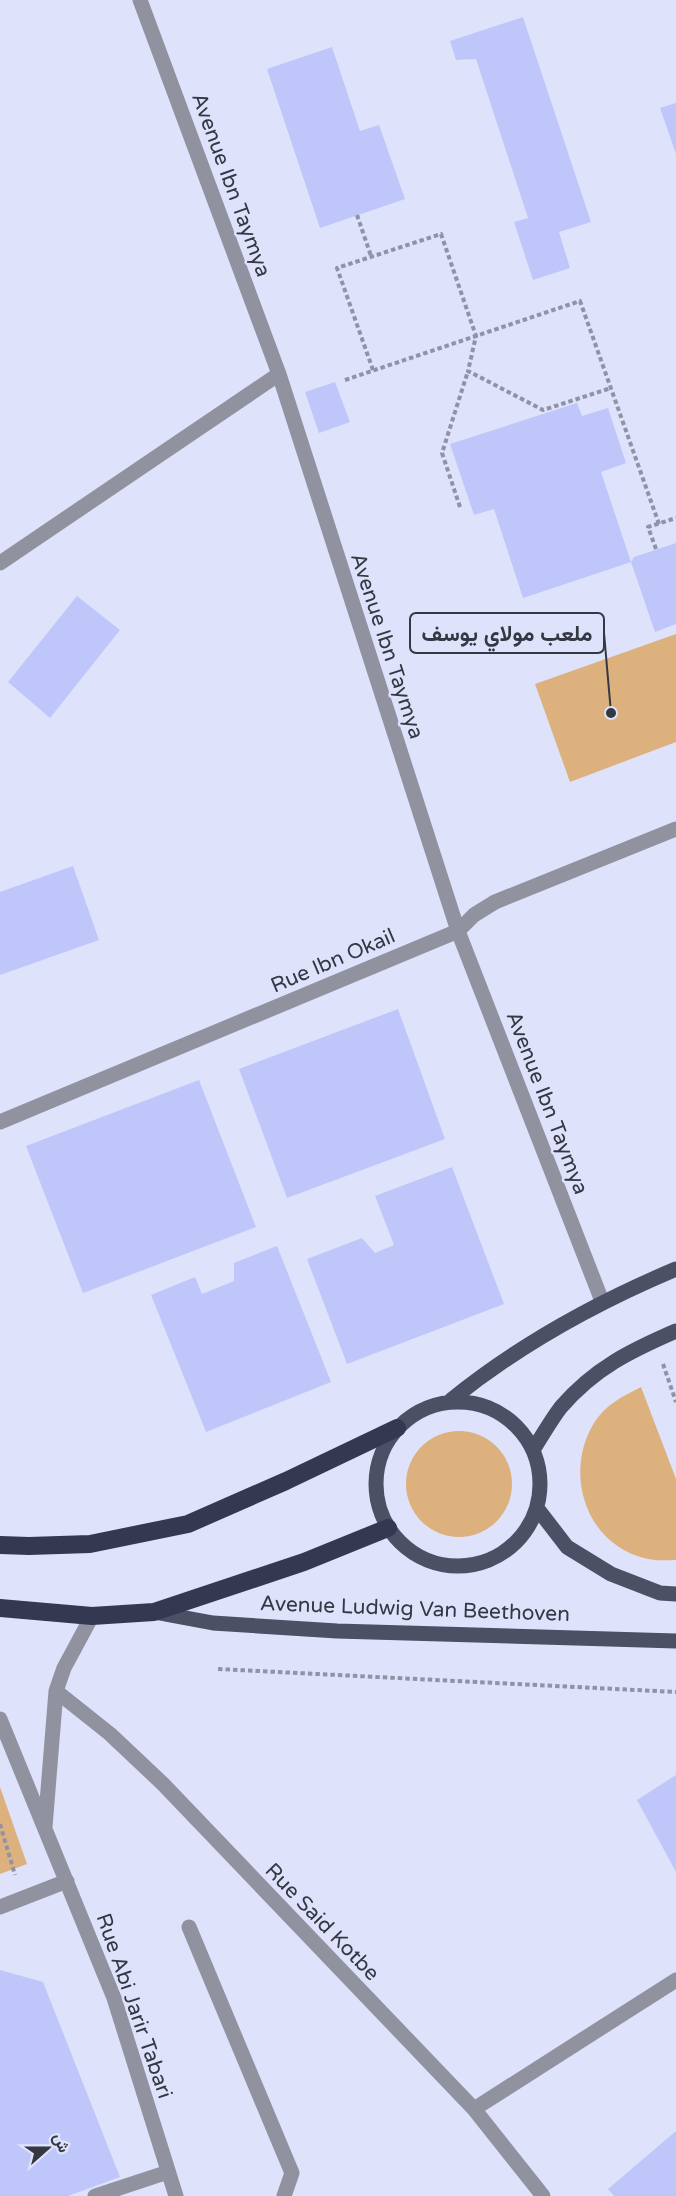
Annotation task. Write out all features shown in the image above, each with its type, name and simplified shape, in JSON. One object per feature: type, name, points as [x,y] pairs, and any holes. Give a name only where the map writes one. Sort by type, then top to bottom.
[{"type":"highway","points":[[0,1545],[90,1544],[188,1524],[286,1481],[397,1428]]},
{"type":"highway","name":"Avenue Ludwig Van Beethoven","points":[[0,1608],[92,1616],[154,1612],[304,1562],[388,1528]]},
{"type":"main road","points":[[451,1400],[483,1406],[503,1415],[520,1431],[533,1450],[539,1469],[540,1489],[537,1508],[525,1533],[506,1552],[482,1564],[455,1567],[429,1562],[405,1549],[388,1528],[377,1503],[375,1476],[380,1459],[397,1428],[416,1413],[451,1400],[487,1370],[556,1327],[603,1302],[676,1269]]},
{"type":"main road","points":[[533,1450],[561,1408],[592,1377],[622,1355],[676,1331]]},
{"type":"main road","points":[[537,1508],[567,1547],[576,1553],[611,1574],[660,1593],[676,1594]]},
{"type":"main road","name":"Avenue Ludwig Van Beethoven","points":[[154,1612],[213,1623],[337,1631],[676,1641]]},
{"type":"street","name":"Avenue Ibn Taymya","points":[[140,0],[279,375],[458,931],[603,1302]]},
{"type":"street","points":[[0,563],[279,375]]},
{"type":"street","name":"Rue Ibn Okail","points":[[0,1122],[458,931],[474,915],[495,902],[676,829]]},
{"type":"street","name":"Rue Abi Jarir Tabari","points":[[45,1833],[56,1691],[64,1668],[92,1616]]},
{"type":"street","name":"Rue Said Kotbe","points":[[56,1691],[110,1734],[163,1784],[474,2109],[543,2196]]},
{"type":"street","name":"Rue Abi Jarir Tabari","points":[[0,1719],[114,1998],[176,2196]]},
{"type":"street","points":[[0,1907],[67,1881]]},
{"type":"street","points":[[189,1927],[292,2173],[284,2196]]},
{"type":"street","points":[[474,2109],[676,1980]]},
{"type":"street","points":[[95,2196],[168,2172]]},
{"type":"path","points":[[357,215],[371,256]]},
{"type":"path","points":[[373,370],[337,267],[441,234],[476,336],[468,371],[442,453],[460,507]]},
{"type":"path","points":[[345,380],[580,301],[659,524]]},
{"type":"path","points":[[468,371],[543,410],[611,388]]},
{"type":"path","points":[[656,549],[648,527],[676,518]]},
{"type":"path","points":[[654,1340],[676,1402]]},
{"type":"path","points":[[218,1669],[676,1692]]},
{"type":"path","points":[[0,1824],[22,1898]]},
{"type":"shaded area","points":[[676,634],[676,742],[570,782],[535,684]]},
{"type":"shaded area","points":[[641,1387],[676,1479],[676,1560],[648,1559],[627,1552],[609,1539],[595,1524],[586,1505],[581,1485],[581,1464],[585,1443],[594,1423],[609,1406]]},
{"type":"shaded area","points":[[459,1431],[479,1435],[497,1446],[508,1464],[512,1484],[508,1504],[497,1522],[479,1533],[459,1537],[439,1533],[421,1522],[410,1504],[406,1484],[410,1464],[421,1446],[439,1435]]},
{"type":"shaded area","points":[[0,1787],[27,1864],[0,1874]]},
{"type":"building","points":[[523,17],[591,222],[559,232],[570,268],[533,280],[514,222],[528,218],[476,59],[456,60],[450,41]]},
{"type":"building","points":[[332,47],[360,131],[379,125],[405,199],[320,228],[267,69]]},
{"type":"building","points":[[676,103],[676,154],[660,108]]},
{"type":"building","points":[[335,382],[350,422],[319,433],[305,392]]},
{"type":"building","points":[[577,403],[582,416],[608,408],[626,463],[601,472],[631,562],[523,598],[494,509],[474,515],[450,444]]},
{"type":"building","points":[[676,543],[676,624],[655,632],[631,562],[634,557]]},
{"type":"building","points":[[77,596],[120,630],[50,718],[8,682]]},
{"type":"building","points":[[73,866],[99,940],[0,975],[0,892]]},
{"type":"building","points":[[398,1009],[445,1139],[287,1198],[239,1069]]},
{"type":"building","points":[[199,1080],[256,1227],[83,1293],[26,1146]]},
{"type":"building","points":[[452,1167],[504,1304],[347,1364],[307,1259],[362,1238],[375,1253],[394,1245],[375,1196]]},
{"type":"building","points":[[277,1246],[331,1382],[206,1432],[151,1295],[195,1277],[202,1294],[234,1281],[234,1263]]},
{"type":"building","points":[[676,1775],[676,1872],[637,1800]]},
{"type":"building","points":[[0,1970],[43,1982],[120,2177],[68,2196],[0,2196]]},
{"type":"building","points":[[676,2131],[676,2196],[614,2196],[608,2189]]},
{"type":"place","name":"ملعب مولاي يوسف","points":[[611,713]]}]
